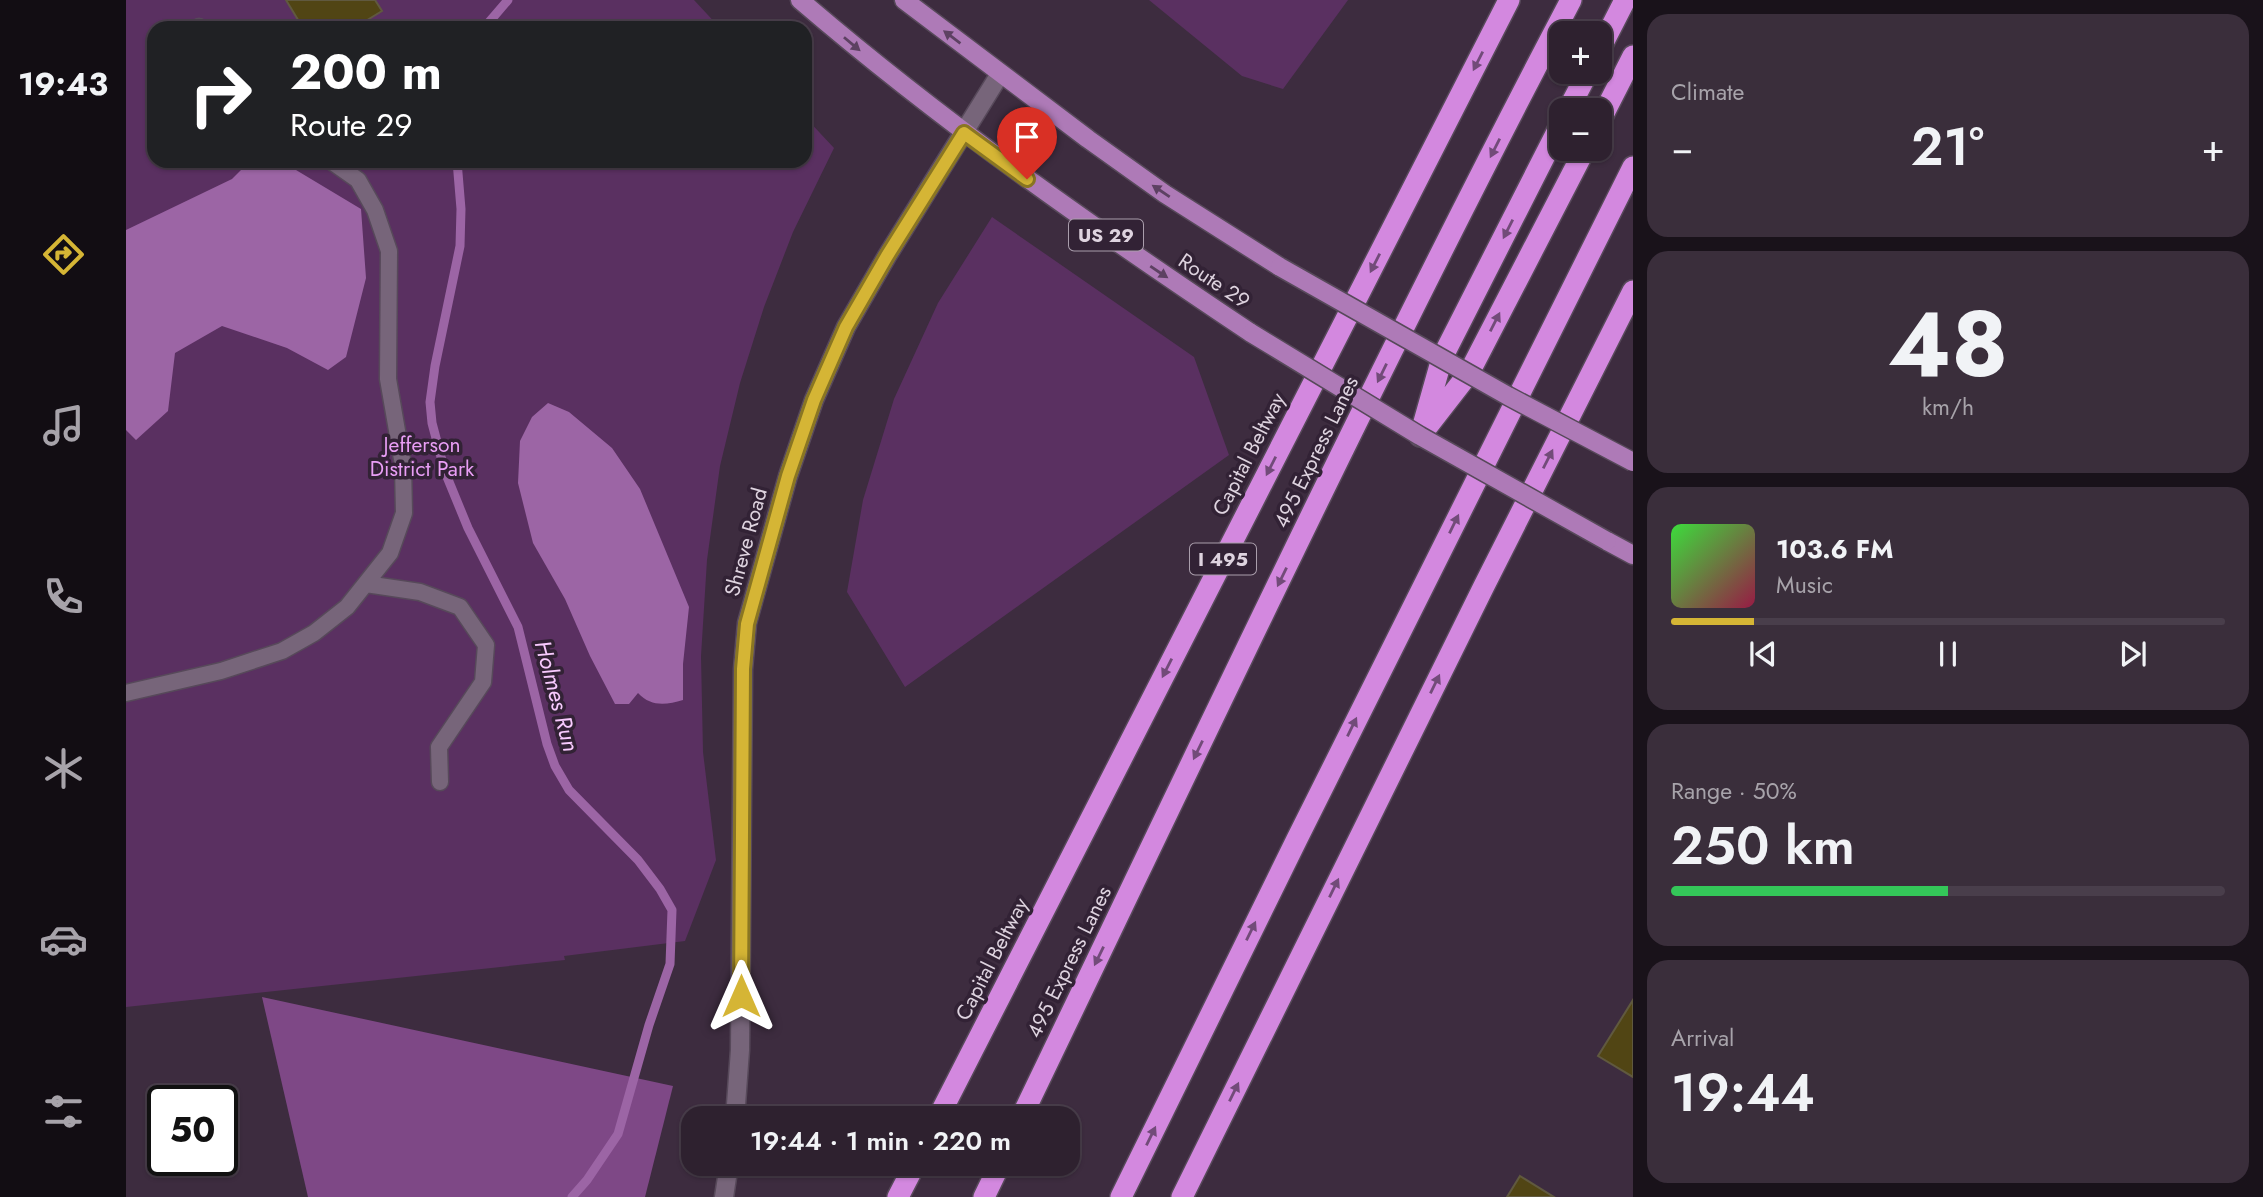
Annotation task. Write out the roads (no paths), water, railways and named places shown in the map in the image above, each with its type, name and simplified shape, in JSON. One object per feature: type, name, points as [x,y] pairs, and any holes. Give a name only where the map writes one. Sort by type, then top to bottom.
[{"type":"highway","name":"Capital Beltway","points":[[944,1106],[1509,0]]},
{"type":"highway","name":"495 Express Lanes","points":[[1027,1106],[1430,275],[1571,0]]},
{"type":"highway","points":[[1612,25],[1625,0]]},
{"type":"highway","points":[[1612,98],[1633,56]]},
{"type":"highway","points":[[1420,436],[1442,358],[1549,148]]},
{"type":"highway","points":[[1420,436],[1469,373],[1579,161]]},
{"type":"highway","points":[[1121,1197],[1633,167]]},
{"type":"highway","points":[[1182,1197],[1633,291]]},
{"type":"highway","points":[[898,1197],[909,1176]]},
{"type":"highway","points":[[984,1197],[994,1176]]},
{"type":"main road","name":"Route 29","points":[[800,0],[964,133],[1132,254],[1251,333],[1420,436],[1633,555]]},
{"type":"main road","points":[[904,0],[1000,74],[1165,194],[1280,267],[1633,462]]},
{"type":"main road","name":"Shreve Road","points":[[736,1106],[740,1050],[743,669],[747,624],[788,476],[814,400],[846,327],[1000,74]]},
{"type":"main road","points":[[724,1197],[727,1176]]},
{"type":"lane","points":[[126,693],[221,671],[282,651],[314,632],[347,607],[390,553],[404,513],[403,465],[388,379],[389,251],[375,210],[358,180],[341,168]]},
{"type":"lane","points":[[366,584],[419,592],[460,607],[486,645],[484,682],[439,747],[440,782]]},
{"type":"waterway","name":"Holmes Run","points":[[490,21],[508,0]]},
{"type":"waterway","name":"Holmes Run","points":[[458,168],[461,209],[460,246],[430,402],[432,423],[445,472],[468,528],[518,627],[555,766],[569,790],[638,860],[672,910],[670,964],[649,1025],[618,1134],[572,1197]]},
{"type":"park label","name":"Jefferson District Park","points":[[422,457]]}]
